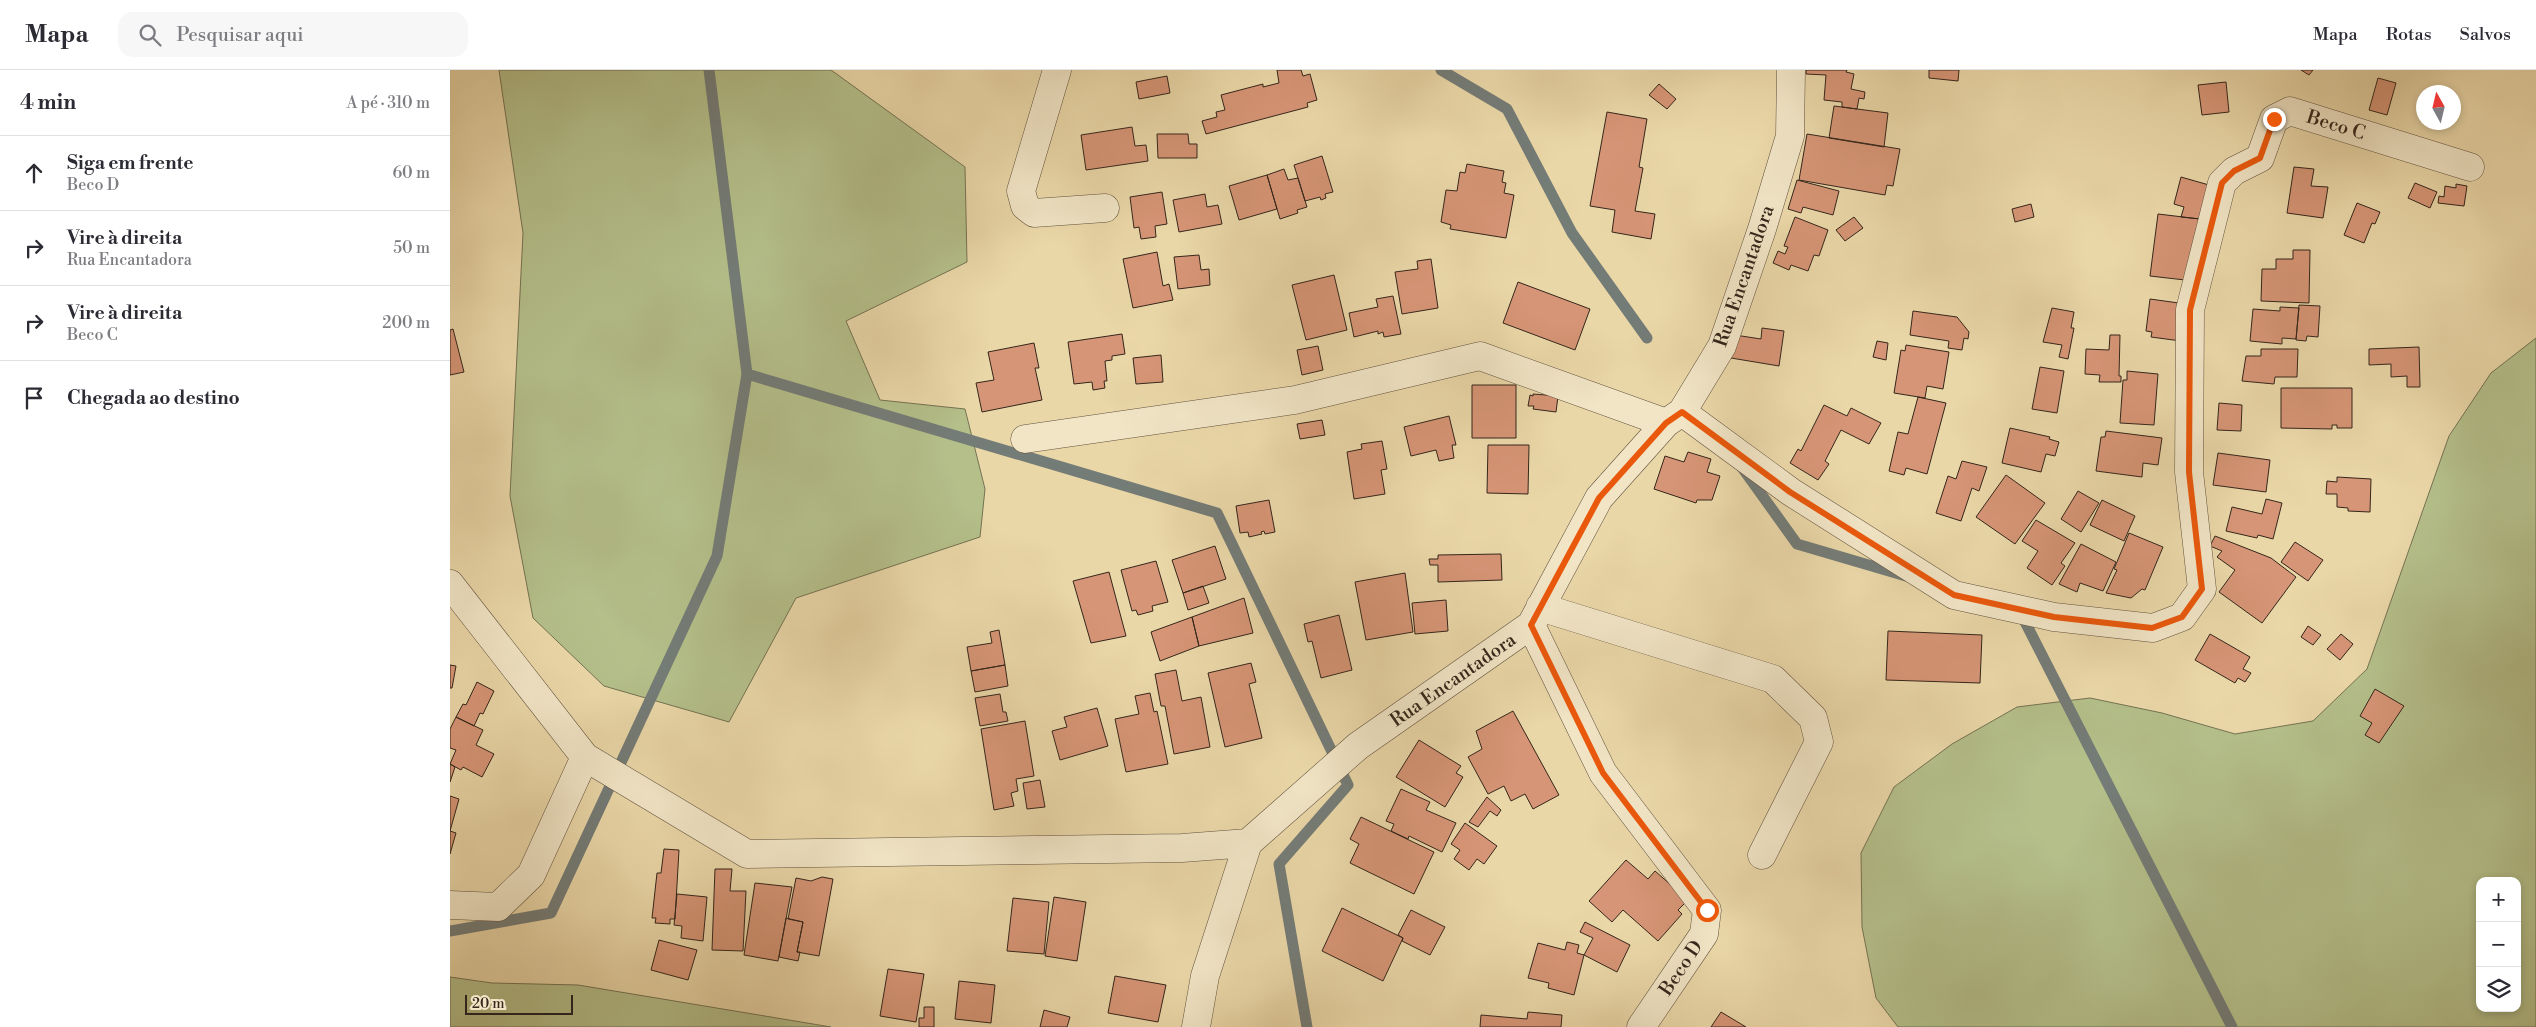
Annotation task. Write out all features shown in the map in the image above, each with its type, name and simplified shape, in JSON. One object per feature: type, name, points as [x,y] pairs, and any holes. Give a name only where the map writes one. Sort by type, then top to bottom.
[{"type":"street","points":[[1057,70],[1021,191],[1025,206],[1034,213],[1106,208]]},
{"type":"street","name":"Rua Encantadora","points":[[1248,843],[1358,746],[1536,616],[1599,498],[1674,417],[1722,346],[1762,229],[1790,136],[1791,70]]},
{"type":"street","name":"Beco C","points":[[1025,439],[1295,400],[1480,356],[1674,417],[1954,595],[2054,617],[2152,628],[2182,617],[2202,589],[2189,472],[2190,310],[2222,183],[2234,171],[2260,158],[2274,119],[2290,111],[2470,167]]},
{"type":"street","points":[[450,584],[585,757],[747,854],[1182,848],[1248,843],[1205,976],[1196,1027]]},
{"type":"street","points":[[1536,616],[1774,678],[1814,718],[1820,742],[1762,855]]},
{"type":"street","name":"Beco D","points":[[1536,616],[1603,773],[1707,910],[1704,934],[1641,1027]]},
{"type":"street","points":[[450,905],[498,907],[531,875],[585,757]]},
{"type":"green space","points":[[499,70],[831,70],[965,167],[967,262],[846,321],[880,400],[965,409],[985,489],[980,537],[796,598],[729,722],[604,686],[533,618],[510,496],[523,233]]},
{"type":"green space","points":[[2536,338],[2536,1027],[1898,1027],[1876,998],[1862,927],[1861,853],[1894,787],[1952,744],[2017,707],[2090,698],[2162,713],[2235,734],[2313,721],[2367,669],[2449,436],[2491,373]]},
{"type":"green space","points":[[450,977],[492,983],[578,985],[831,1027],[450,1027]]},
{"type":"building","points":[[1277,70],[1301,70],[1303,76],[1310,74],[1317,100],[1307,103],[1308,107],[1206,134],[1202,121],[1217,117],[1216,112],[1225,110],[1221,95],[1263,84],[1263,87],[1279,83]]},
{"type":"building","points":[[1806,70],[1847,70],[1846,72],[1854,74],[1851,89],[1865,92],[1864,99],[1859,98],[1857,109],[1842,107],[1842,102],[1824,100],[1826,75],[1806,74]]},
{"type":"building","points":[[1929,70],[1959,70],[1958,81],[1929,78]]},
{"type":"building","points":[[2301,70],[2313,70],[2309,75]]},
{"type":"building","points":[[1167,76],[1170,93],[1139,99],[1136,82]]},
{"type":"building","points":[[2378,78],[2396,83],[2387,115],[2369,110]]},
{"type":"building","points":[[2226,82],[2229,112],[2202,115],[2198,85]]},
{"type":"building","points":[[1659,84],[1676,99],[1667,109],[1649,95]]},
{"type":"building","points":[[1834,106],[1888,113],[1884,147],[1829,138]]},
{"type":"building","points":[[1607,112],[1647,119],[1639,167],[1643,168],[1635,211],[1655,214],[1651,239],[1612,232],[1615,210],[1590,206]]},
{"type":"building","points":[[1132,127],[1135,146],[1146,145],[1148,161],[1086,170],[1081,135]]},
{"type":"building","points":[[1157,134],[1188,134],[1189,144],[1197,144],[1197,158],[1158,158]]},
{"type":"building","points":[[1807,134],[1900,149],[1893,186],[1887,185],[1885,195],[1799,180]]},
{"type":"building","points":[[1322,156],[1333,192],[1325,194],[1326,198],[1321,200],[1320,197],[1305,201],[1294,165]]},
{"type":"building","points":[[1467,164],[1504,171],[1502,182],[1506,183],[1504,193],[1514,195],[1506,238],[1450,229],[1451,225],[1441,222],[1446,190],[1457,191],[1460,172],[1465,173]]},
{"type":"building","points":[[2294,167],[2314,169],[2311,186],[2328,187],[2323,218],[2287,213]]},
{"type":"building","points":[[1284,169],[1288,180],[1298,178],[1307,207],[1297,210],[1298,213],[1280,219],[1267,175]]},
{"type":"building","points":[[1267,175],[1277,209],[1239,220],[1229,186]]},
{"type":"building","points":[[2181,177],[2209,185],[2200,219],[2181,217],[2184,207],[2174,204]]},
{"type":"building","points":[[1797,180],[1839,191],[1833,215],[1803,207],[1801,213],[1788,209]]},
{"type":"building","points":[[2415,183],[2437,192],[2430,208],[2408,198]]},
{"type":"building","points":[[2456,184],[2467,186],[2464,206],[2438,203],[2439,196],[2444,197],[2445,186],[2456,188]]},
{"type":"building","points":[[1162,192],[1167,224],[1155,226],[1156,237],[1141,239],[1139,227],[1134,228],[1130,197]]},
{"type":"building","points":[[1205,194],[1207,207],[1218,205],[1222,224],[1179,232],[1173,200]]},
{"type":"building","points":[[2357,203],[2380,212],[2375,224],[2372,223],[2364,243],[2344,235]]},
{"type":"building","points":[[2031,204],[2034,217],[2015,222],[2012,209]]},
{"type":"building","points":[[2158,214],[2200,219],[2194,281],[2150,276]]},
{"type":"building","points":[[1795,217],[1828,230],[1819,256],[1814,255],[1808,271],[1791,265],[1789,270],[1773,263],[1778,251],[1785,254],[1788,247],[1784,246]]},
{"type":"building","points":[[1854,217],[1863,228],[1845,241],[1836,230]]},
{"type":"building","points":[[2293,250],[2310,250],[2309,303],[2261,301],[2262,269],[2276,269],[2276,259],[2293,259]]},
{"type":"building","points":[[1157,252],[1163,286],[1169,284],[1173,300],[1133,308],[1123,259]]},
{"type":"building","points":[[1199,255],[1201,270],[1209,269],[1210,285],[1178,289],[1174,257]]},
{"type":"building","points":[[1431,259],[1438,308],[1402,314],[1395,272],[1418,269],[1417,261]]},
{"type":"building","points":[[1334,275],[1347,330],[1306,340],[1292,285]]},
{"type":"building","points":[[1518,282],[1590,309],[1575,350],[1503,323]]},
{"type":"building","points":[[1393,296],[1401,334],[1384,337],[1383,332],[1378,334],[1378,331],[1354,337],[1349,313],[1378,307],[1376,299]]},
{"type":"building","points":[[2150,299],[2186,304],[2181,341],[2151,337],[2152,332],[2146,331]]},
{"type":"building","points":[[2299,305],[2320,306],[2318,337],[2307,336],[2306,341],[2296,340]]},
{"type":"building","points":[[2280,307],[2299,308],[2296,339],[2282,338],[2282,344],[2250,341],[2253,309],[2280,311]]},
{"type":"building","points":[[2052,308],[2074,312],[2071,328],[2074,328],[2068,359],[2059,357],[2062,345],[2043,342]]},
{"type":"building","points":[[1913,311],[1957,317],[1969,332],[1968,339],[1964,338],[1962,350],[1948,348],[1949,341],[1910,335]]},
{"type":"building","points":[[1762,328],[1784,331],[1779,366],[1731,358],[1735,335],[1761,339]]},
{"type":"building","points":[[453,329],[464,372],[450,375],[450,330]]},
{"type":"building","points":[[1122,334],[1125,354],[1112,356],[1112,360],[1105,361],[1107,381],[1104,381],[1105,388],[1093,390],[1092,382],[1074,384],[1068,342]]},
{"type":"building","points":[[2110,335],[2120,335],[2119,376],[2121,376],[2121,382],[2099,382],[2100,375],[2085,374],[2086,349],[2109,350]]},
{"type":"building","points":[[1877,341],[1888,343],[1886,360],[1873,357]]},
{"type":"building","points":[[1034,343],[1039,368],[1035,368],[1042,400],[982,412],[976,383],[994,380],[988,352]]},
{"type":"building","points":[[1906,345],[1949,352],[1943,389],[1927,386],[1925,398],[1894,393],[1901,350],[1905,351]]},
{"type":"building","points":[[1318,346],[1323,370],[1302,375],[1297,350]]},
{"type":"building","points":[[2419,347],[2420,387],[2407,387],[2407,376],[2391,377],[2391,364],[2369,365],[2369,349]]},
{"type":"building","points":[[2261,349],[2298,349],[2297,377],[2275,377],[2274,384],[2242,381],[2246,356],[2261,356]]},
{"type":"building","points":[[1161,355],[1163,382],[1136,384],[1133,358]]},
{"type":"building","points":[[2040,367],[2064,371],[2057,413],[2032,409]]},
{"type":"building","points":[[2127,371],[2158,374],[2154,425],[2120,423],[2123,380],[2127,380]]},
{"type":"building","points":[[1472,385],[1516,385],[1516,438],[1472,438]]},
{"type":"building","points":[[2281,388],[2352,388],[2352,428],[2337,428],[2337,425],[2332,425],[2332,429],[2281,428]]},
{"type":"building","points":[[1533,394],[1558,396],[1556,412],[1533,409],[1534,406],[1528,406],[1530,395],[1533,396]]},
{"type":"building","points":[[1918,397],[1946,403],[1927,474],[1906,468],[1904,475],[1889,471],[1898,432],[1908,434]]},
{"type":"building","points":[[2219,403],[2242,405],[2241,431],[2217,430]]},
{"type":"building","points":[[1824,405],[1847,416],[1851,408],[1881,423],[1869,444],[1841,430],[1825,461],[1829,464],[1818,480],[1790,463],[1798,449],[1801,451]]},
{"type":"building","points":[[1449,416],[1456,445],[1452,445],[1454,458],[1439,461],[1436,450],[1411,456],[1404,427]]},
{"type":"building","points":[[1322,420],[1325,435],[1300,439],[1297,424]]},
{"type":"building","points":[[2010,428],[2050,437],[2049,439],[2059,442],[2055,456],[2046,454],[2041,472],[2002,463]]},
{"type":"building","points":[[2106,431],[2162,438],[2158,465],[2143,463],[2142,477],[2096,471],[2101,437],[2105,437]]},
{"type":"building","points":[[1382,441],[1387,469],[1381,470],[1385,494],[1354,499],[1347,452],[1362,449],[1361,444]]},
{"type":"building","points":[[1488,445],[1529,445],[1528,494],[1487,493]]},
{"type":"building","points":[[1688,452],[1711,459],[1707,472],[1720,476],[1712,500],[1697,500],[1696,503],[1654,489],[1665,456],[1684,462]]},
{"type":"building","points":[[2218,453],[2270,460],[2266,492],[2213,485]]},
{"type":"building","points":[[1962,461],[1987,467],[1979,491],[1972,488],[1961,521],[1936,513],[1948,476],[1956,479]]},
{"type":"building","points":[[2006,475],[2045,503],[2015,544],[1976,517]]},
{"type":"building","points":[[2337,477],[2371,479],[2370,512],[2348,511],[2348,508],[2337,507],[2337,494],[2326,494],[2327,481],[2337,482]]},
{"type":"building","points":[[2078,491],[2099,503],[2081,532],[2061,519]]},
{"type":"building","points":[[2266,499],[2282,503],[2273,539],[2258,535],[2257,538],[2226,531],[2232,507],[2262,514]]},
{"type":"building","points":[[1269,500],[1275,532],[1265,534],[1264,531],[1261,532],[1262,534],[1249,537],[1248,532],[1240,533],[1236,506]]},
{"type":"building","points":[[2102,500],[2135,516],[2124,541],[2090,525]]},
{"type":"building","points":[[2036,520],[2075,543],[2061,563],[2065,566],[2052,585],[2027,568],[2038,551],[2022,541]]},
{"type":"building","points":[[2129,533],[2163,547],[2145,590],[2142,589],[2131,598],[2106,593],[2117,570],[2114,569]]},
{"type":"building","points":[[2215,536],[2271,558],[2296,577],[2262,623],[2219,592],[2235,570],[2217,557],[2222,551],[2210,546]]},
{"type":"building","points":[[2295,542],[2323,560],[2308,581],[2281,562]]},
{"type":"building","points":[[2081,544],[2116,562],[2103,591],[2080,583],[2077,592],[2059,584]]},
{"type":"building","points":[[1215,546],[1226,579],[1183,593],[1172,560]]},
{"type":"building","points":[[1501,554],[1502,580],[1438,582],[1438,565],[1430,565],[1429,559],[1438,559],[1438,555]]},
{"type":"building","points":[[1156,561],[1168,602],[1152,606],[1153,611],[1138,615],[1136,610],[1132,611],[1121,570]]},
{"type":"building","points":[[1109,572],[1126,636],[1091,643],[1073,581]]},
{"type":"building","points":[[1405,573],[1413,632],[1366,640],[1355,582]]},
{"type":"building","points":[[1203,586],[1209,603],[1188,610],[1183,593]]},
{"type":"building","points":[[1244,598],[1253,633],[1199,646],[1192,617]]},
{"type":"building","points":[[1446,600],[1448,631],[1415,634],[1412,603]]},
{"type":"building","points":[[1339,615],[1352,670],[1321,678],[1312,641],[1308,642],[1304,624]]},
{"type":"building","points":[[1192,617],[1199,646],[1160,661],[1151,632]]},
{"type":"building","points":[[2308,626],[2321,635],[2313,645],[2301,637]]},
{"type":"building","points":[[999,630],[1005,665],[971,671],[967,647],[992,643],[990,632]]},
{"type":"building","points":[[1888,631],[1982,635],[1980,683],[1886,680]]},
{"type":"building","points":[[2210,634],[2250,657],[2243,669],[2251,673],[2245,682],[2238,678],[2235,683],[2195,660]]},
{"type":"building","points":[[2341,634],[2353,644],[2340,660],[2327,649]]},
{"type":"building","points":[[1251,663],[1256,682],[1249,684],[1262,738],[1225,747],[1208,673]]},
{"type":"building","points":[[450,665],[456,666],[452,688],[450,688]]},
{"type":"building","points":[[1005,665],[1008,686],[975,692],[971,671]]},
{"type":"building","points":[[1176,670],[1182,701],[1201,697],[1210,747],[1174,754],[1165,706],[1161,706],[1155,674]]},
{"type":"building","points":[[477,682],[494,691],[483,714],[480,713],[474,726],[456,717],[463,704],[466,705]]},
{"type":"building","points":[[2375,689],[2404,706],[2379,743],[2365,735],[2372,723],[2360,716]]},
{"type":"building","points":[[1150,693],[1154,712],[1157,711],[1168,764],[1126,772],[1115,719],[1139,714],[1135,696]]},
{"type":"building","points":[[1000,694],[1003,712],[1006,712],[1008,721],[980,726],[975,698]]},
{"type":"building","points":[[1097,708],[1108,746],[1060,760],[1052,731],[1067,727],[1064,717]]},
{"type":"building","points":[[1513,711],[1559,795],[1533,809],[1525,794],[1511,801],[1504,786],[1488,794],[1468,757],[1482,749],[1476,731]]},
{"type":"building","points":[[456,717],[483,730],[476,745],[494,754],[482,777],[463,767],[461,770],[450,764],[456,750],[450,748],[450,729]]},
{"type":"building","points":[[1025,721],[1034,776],[1016,779],[1018,791],[1011,793],[1014,806],[994,810],[981,729]]},
{"type":"building","points":[[1419,740],[1461,766],[1456,773],[1463,777],[1445,807],[1396,777]]},
{"type":"building","points":[[450,764],[455,767],[450,782]]},
{"type":"building","points":[[1040,780],[1045,807],[1027,809],[1023,783]]},
{"type":"building","points":[[1401,789],[1430,802],[1426,810],[1456,823],[1442,852],[1409,836],[1408,839],[1391,831],[1394,824],[1386,821]]},
{"type":"building","points":[[450,796],[459,799],[450,831]]},
{"type":"building","points":[[1487,797],[1501,810],[1497,816],[1490,811],[1478,827],[1469,822]]},
{"type":"building","points":[[1361,817],[1434,852],[1414,894],[1350,863],[1359,844],[1350,839]]},
{"type":"building","points":[[1465,823],[1497,846],[1484,864],[1477,859],[1469,870],[1454,859],[1460,850],[1451,844]]},
{"type":"building","points":[[450,831],[456,833],[450,854]]},
{"type":"building","points":[[664,849],[679,850],[675,919],[670,919],[670,924],[655,923],[656,918],[652,918],[657,873],[661,873]]},
{"type":"building","points":[[1626,860],[1648,879],[1655,871],[1688,900],[1678,910],[1682,914],[1658,941],[1623,910],[1612,922],[1589,901]]},
{"type":"building","points":[[715,869],[732,869],[730,891],[746,891],[743,951],[712,950]]},
{"type":"building","points":[[822,877],[833,879],[819,956],[797,952],[803,922],[788,919],[796,878],[811,881]]},
{"type":"building","points":[[755,883],[792,887],[778,961],[744,955]]},
{"type":"building","points":[[677,894],[707,897],[703,941],[681,938],[682,926],[674,925]]},
{"type":"building","points":[[1054,897],[1086,902],[1077,961],[1045,956]]},
{"type":"building","points":[[1013,898],[1049,902],[1044,954],[1007,951]]},
{"type":"building","points":[[1342,908],[1403,938],[1383,981],[1322,951]]},
{"type":"building","points":[[1411,910],[1445,927],[1430,955],[1402,941],[1403,938],[1398,935]]},
{"type":"building","points":[[786,918],[803,922],[797,952],[800,952],[798,961],[779,957]]},
{"type":"building","points":[[1585,922],[1630,945],[1617,972],[1584,955],[1593,938],[1580,932]]},
{"type":"building","points":[[659,940],[697,950],[688,980],[651,970]]},
{"type":"building","points":[[1567,942],[1579,945],[1577,953],[1584,955],[1574,995],[1548,988],[1549,983],[1528,978],[1538,943],[1565,950]]},
{"type":"building","points":[[888,969],[924,974],[916,1022],[880,1016]]},
{"type":"building","points":[[1115,976],[1166,985],[1158,1022],[1108,1013]]},
{"type":"building","points":[[959,981],[995,985],[991,1023],[955,1019]]},
{"type":"building","points":[[924,1007],[934,1007],[934,1027],[919,1027],[919,1018],[924,1018]]},
{"type":"building","points":[[1044,1010],[1070,1017],[1067,1027],[1040,1027]]},
{"type":"building","points":[[1528,1012],[1562,1015],[1561,1027],[1480,1027],[1481,1015],[1527,1019]]},
{"type":"building","points":[[1721,1012],[1746,1027],[1711,1027]]},
{"type":"waterway","points":[[450,931],[551,913],[717,556],[747,374],[709,70]]},
{"type":"waterway","points":[[1441,70],[1507,109],[1572,233],[1647,338]]},
{"type":"waterway","points":[[747,374],[1217,513],[1348,785],[1279,864],[1307,1027]]},
{"type":"waterway","points":[[1741,466],[1797,544],[1906,576]]},
{"type":"waterway","points":[[2020,612],[2232,1027]]},
{"type":"route","points":[[1707,910],[1603,773],[1531,625],[1599,498],[1666,423],[1682,412],[1790,492],[1954,595],[2054,617],[2152,628],[2182,617],[2202,589],[2189,472],[2190,310],[2222,183],[2234,171],[2260,158],[2274,119]]}]
